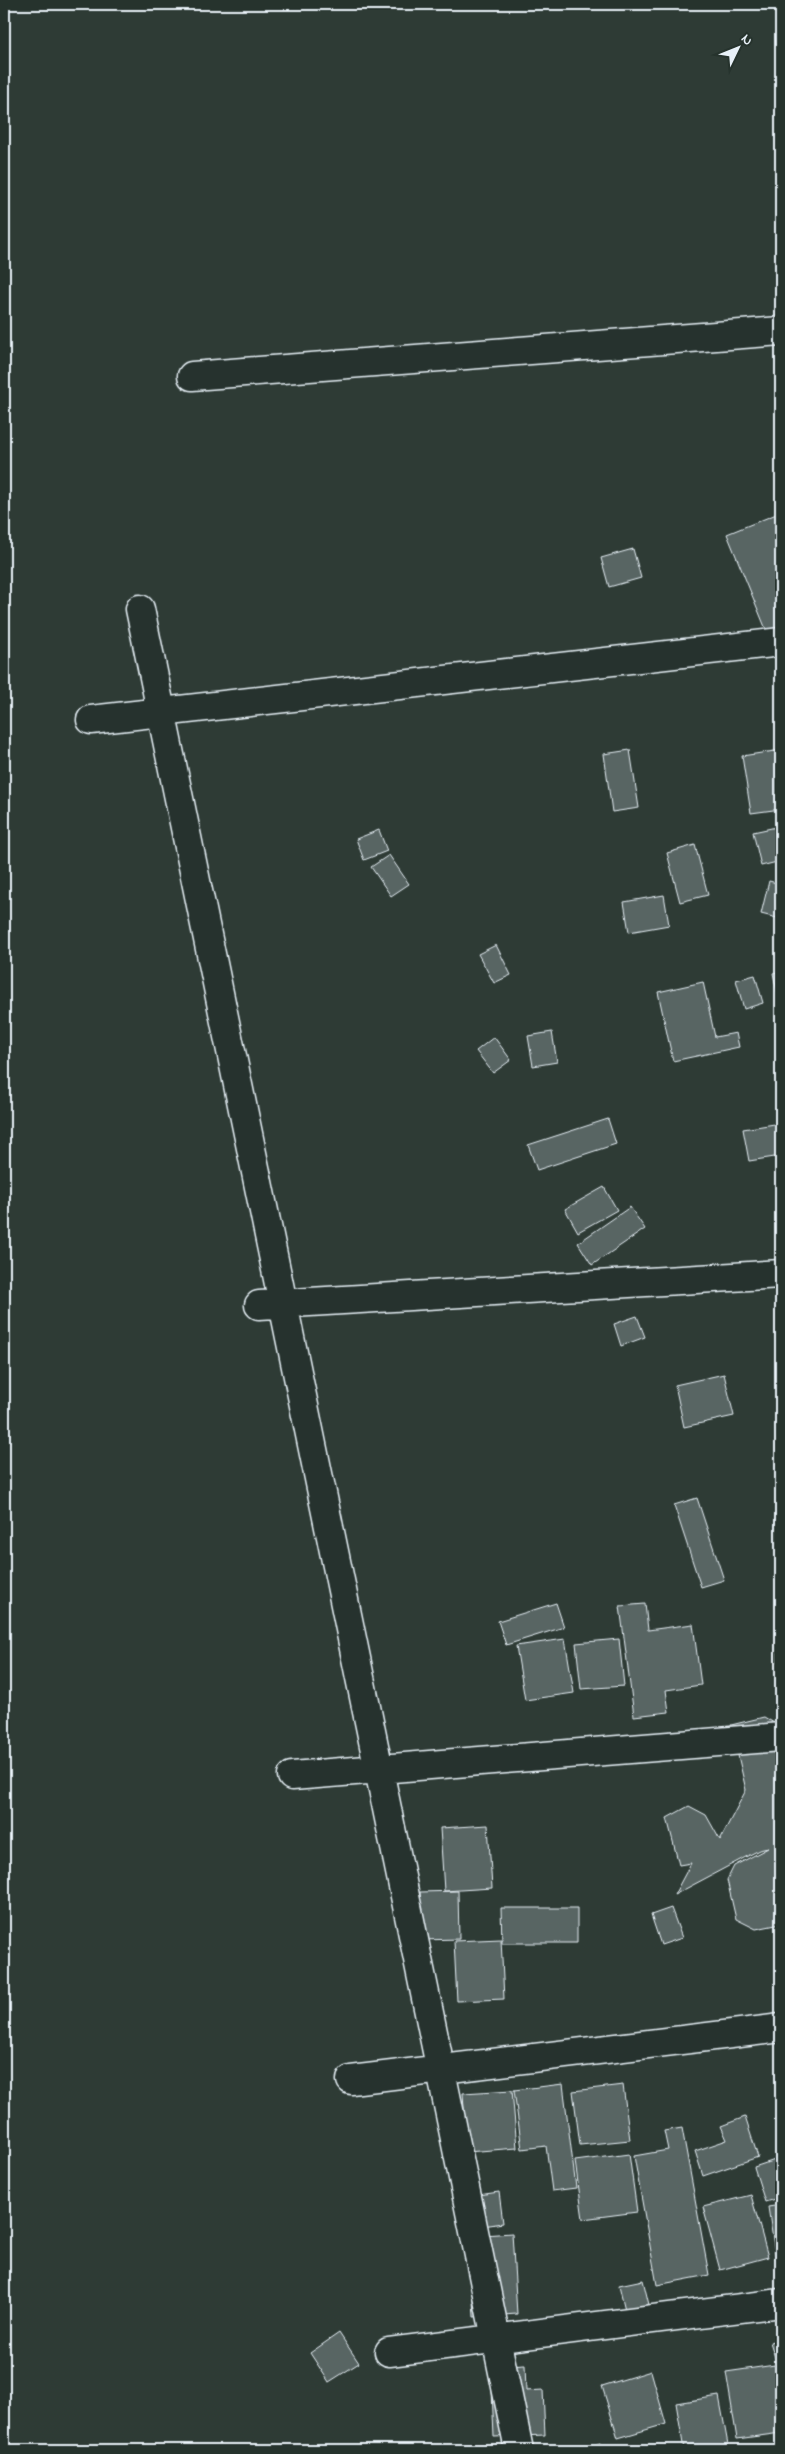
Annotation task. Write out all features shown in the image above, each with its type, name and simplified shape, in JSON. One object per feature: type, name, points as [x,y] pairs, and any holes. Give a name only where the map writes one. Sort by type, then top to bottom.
[{"type":"street","points":[[192,376],[781,331]]},
{"type":"street","points":[[140,609],[162,713],[271,1304],[379,1769],[519,2450]]},
{"type":"street","points":[[91,720],[781,642]]},
{"type":"street","points":[[271,1304],[781,1274]]},
{"type":"street","points":[[292,1776],[781,1737]]},
{"type":"street","points":[[351,2080],[781,2028]]},
{"type":"street","points":[[389,2352],[781,2303]]},
{"type":"building","points":[[779,513],[781,646],[774,649],[727,534]]},
{"type":"building","points":[[633,549],[641,578],[609,587],[601,558]]},
{"type":"building","points":[[630,750],[639,808],[612,812],[604,754]]},
{"type":"building","points":[[781,750],[781,809],[751,813],[742,756]]},
{"type":"building","points":[[781,826],[781,861],[761,866],[753,832]]},
{"type":"building","points":[[379,830],[387,851],[364,860],[356,839]]},
{"type":"building","points":[[695,845],[708,895],[680,902],[667,853]]},
{"type":"building","points":[[389,855],[409,884],[391,896],[371,867]]},
{"type":"building","points":[[769,881],[781,884],[781,919],[761,914]]},
{"type":"building","points":[[664,895],[669,925],[629,932],[624,902]]},
{"type":"building","points":[[496,945],[511,975],[494,983],[478,954]]},
{"type":"building","points":[[781,971],[781,1011],[773,973]]},
{"type":"building","points":[[755,975],[763,1003],[744,1009],[736,980]]},
{"type":"building","points":[[703,982],[715,1037],[736,1033],[739,1047],[673,1061],[658,992]]},
{"type":"building","points":[[552,1032],[557,1062],[533,1066],[528,1036]]},
{"type":"building","points":[[494,1037],[511,1060],[493,1073],[476,1051]]},
{"type":"building","points":[[608,1119],[616,1144],[537,1170],[528,1145]]},
{"type":"building","points":[[781,1123],[781,1156],[749,1161],[743,1129]]},
{"type":"building","points":[[604,1187],[617,1210],[578,1232],[565,1209]]},
{"type":"building","points":[[630,1207],[645,1229],[592,1265],[578,1243]]},
{"type":"building","points":[[637,1316],[645,1337],[621,1346],[614,1324]]},
{"type":"building","points":[[724,1374],[734,1416],[684,1427],[675,1385]]},
{"type":"building","points":[[697,1498],[724,1580],[701,1587],[674,1505]]},
{"type":"building","points":[[780,1591],[781,1704],[778,1704]]},
{"type":"building","points":[[556,1603],[564,1627],[506,1645],[498,1621]]},
{"type":"building","points":[[645,1604],[648,1630],[693,1624],[701,1685],[666,1690],[669,1712],[634,1716],[620,1606]]},
{"type":"building","points":[[565,1639],[574,1693],[525,1700],[516,1646]]},
{"type":"building","points":[[619,1639],[624,1686],[581,1689],[576,1643]]},
{"type":"building","points":[[764,1717],[781,1727],[781,1924],[756,1929],[736,1919],[727,1880],[734,1866],[768,1848],[759,1850],[674,1895],[691,1863],[679,1865],[667,1818],[689,1806],[706,1815],[720,1840],[746,1790],[731,1725]]},
{"type":"building","points":[[488,1825],[492,1888],[444,1891],[440,1828]]},
{"type":"building","points":[[458,1891],[459,1939],[421,1940],[420,1892]]},
{"type":"building","points":[[501,1908],[577,1908],[577,1943],[502,1943]]},
{"type":"building","points":[[671,1908],[682,1938],[661,1945],[651,1915]]},
{"type":"building","points":[[501,1939],[504,1999],[457,2001],[454,1941]]},
{"type":"building","points":[[563,2084],[576,2188],[552,2191],[546,2146],[522,2149],[514,2090]]},
{"type":"building","points":[[623,2085],[630,2140],[580,2145],[573,2091]]},
{"type":"building","points":[[512,2090],[517,2148],[467,2152],[463,2093]]},
{"type":"building","points":[[781,2111],[781,2142],[780,2142]]},
{"type":"building","points":[[745,2117],[758,2157],[703,2176],[695,2151],[727,2140],[721,2126]]},
{"type":"building","points":[[682,2128],[709,2275],[657,2285],[634,2156],[668,2150],[664,2131]]},
{"type":"building","points":[[629,2154],[637,2212],[583,2219],[575,2161]]},
{"type":"building","points":[[781,2158],[781,2197],[765,2202],[754,2167]]},
{"type":"building","points":[[499,2192],[503,2223],[463,2229],[458,2198]]},
{"type":"building","points":[[751,2195],[768,2257],[720,2270],[703,2207]]},
{"type":"building","points":[[781,2205],[781,2258],[776,2259],[768,2207]]},
{"type":"building","points":[[512,2233],[517,2314],[474,2317],[469,2236]]},
{"type":"building","points":[[643,2280],[650,2309],[626,2314],[619,2285]]},
{"type":"building","points":[[339,2333],[359,2363],[329,2382],[310,2353]]},
{"type":"building","points":[[781,2338],[781,2376],[770,2342]]},
{"type":"building","points":[[525,2365],[526,2391],[543,2390],[545,2435],[494,2437],[491,2367]]},
{"type":"building","points":[[775,2365],[781,2404],[781,2433],[737,2439],[726,2372]]},
{"type":"building","points":[[651,2371],[666,2424],[618,2438],[602,2386]]},
{"type":"building","points":[[719,2396],[729,2450],[684,2450],[676,2403]]},
{"type":"building","points":[[600,2443],[603,2450],[581,2450]]}]
